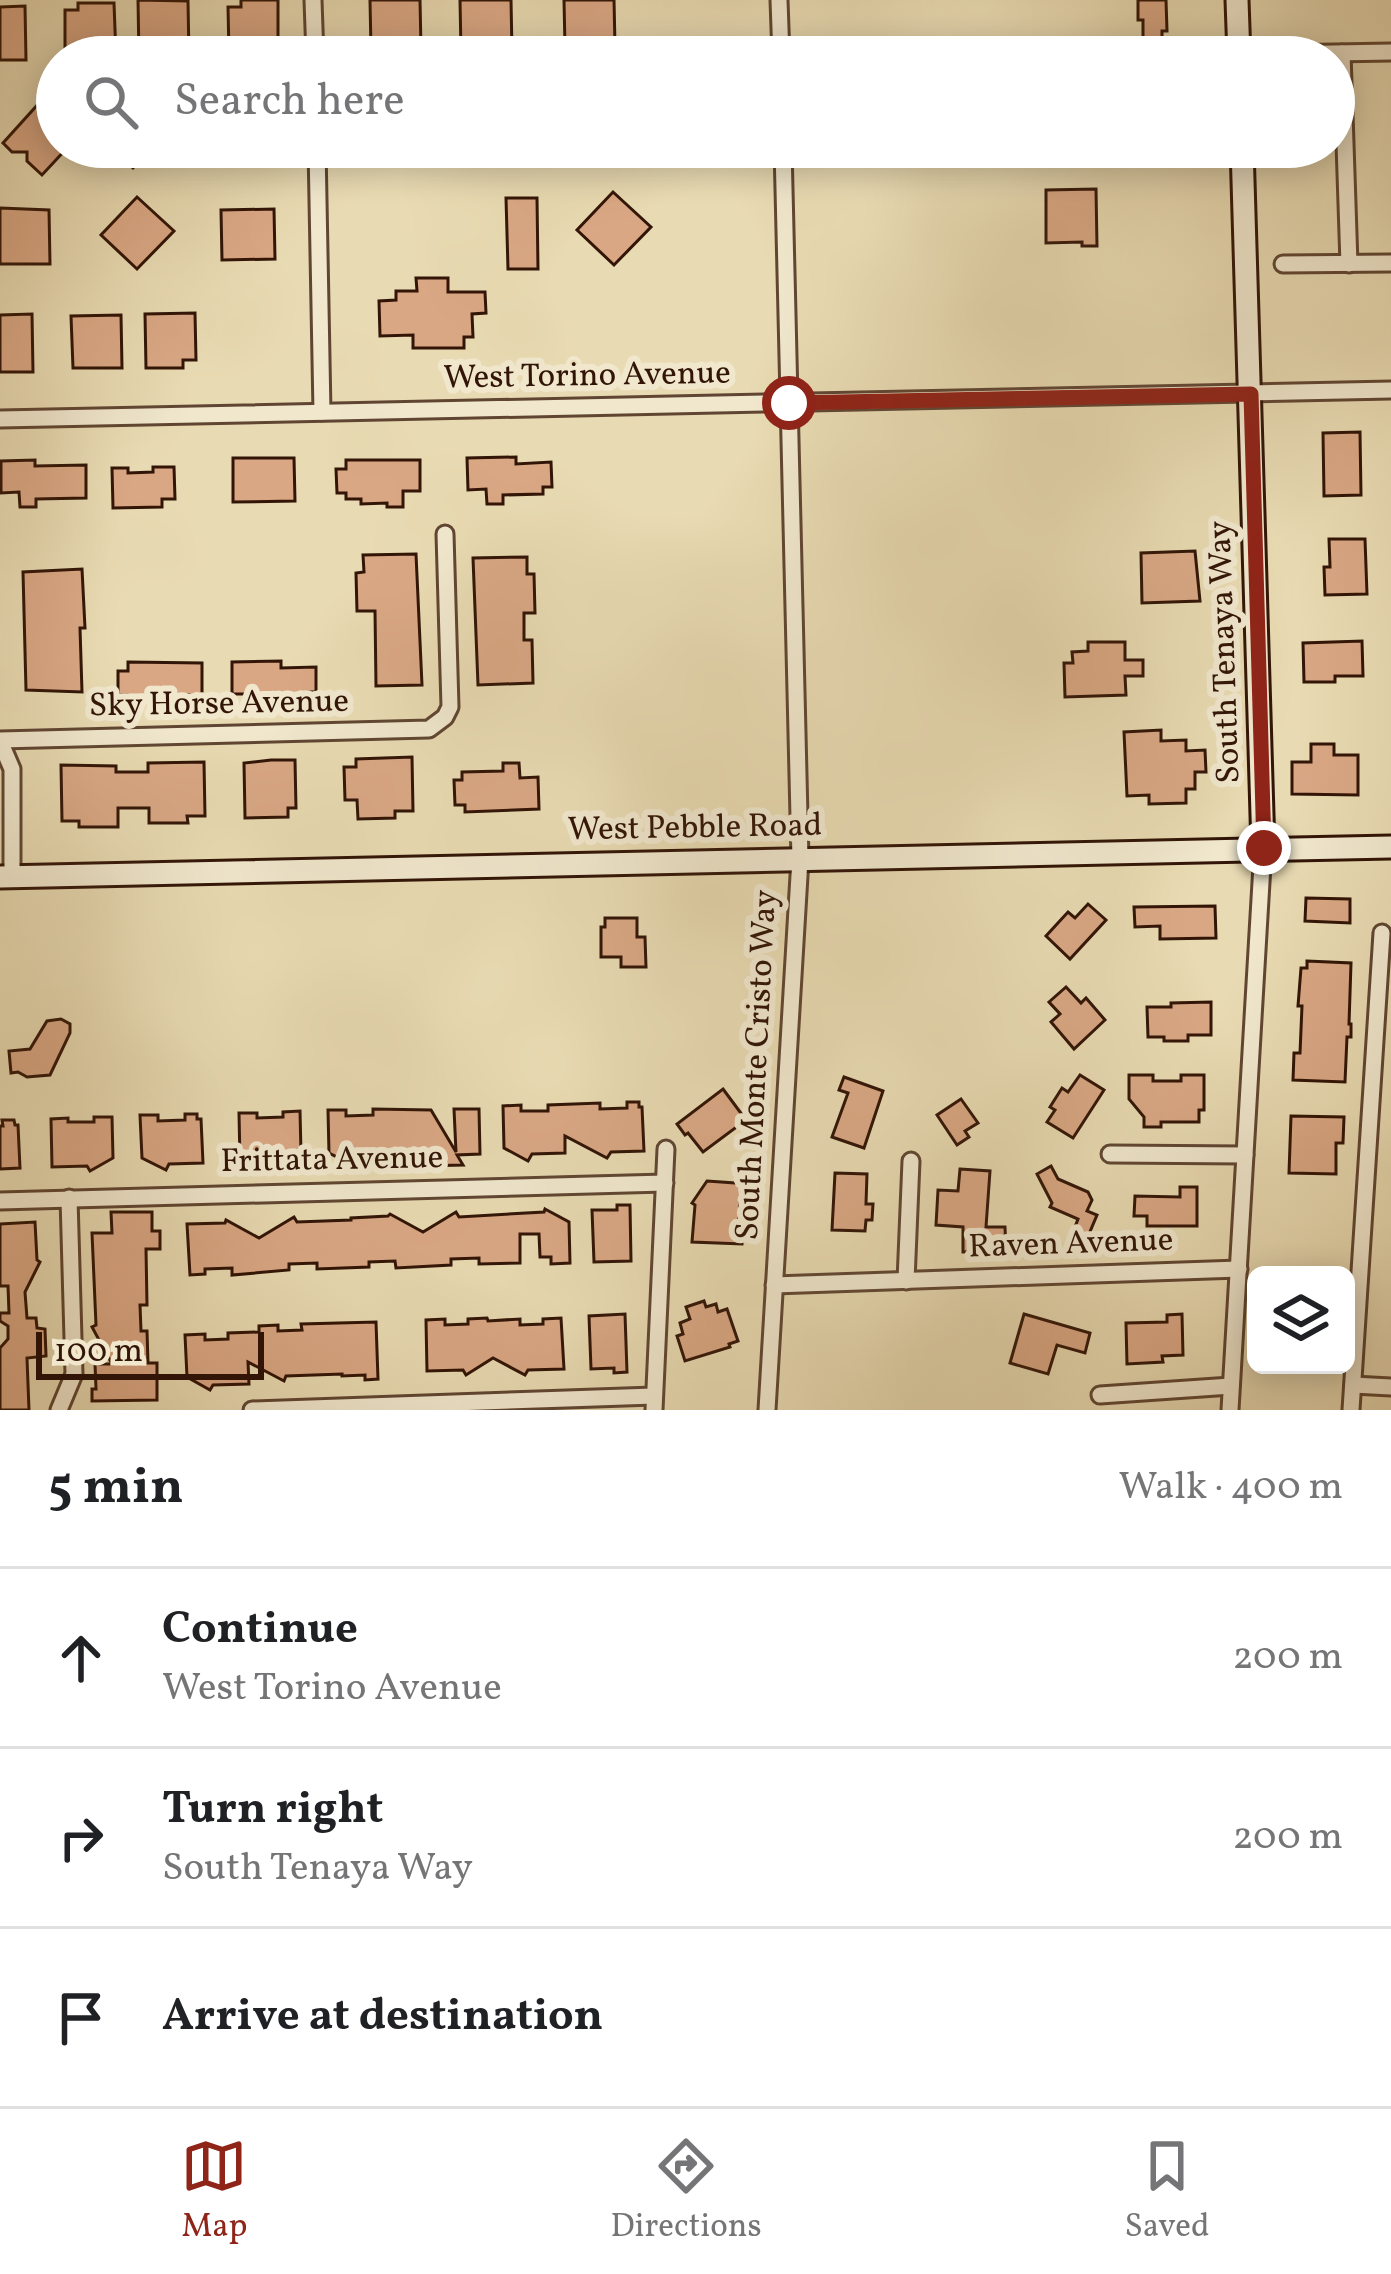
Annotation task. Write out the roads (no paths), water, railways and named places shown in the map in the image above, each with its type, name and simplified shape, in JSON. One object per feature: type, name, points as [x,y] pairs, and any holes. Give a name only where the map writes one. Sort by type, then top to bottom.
[{"type":"street","points":[[313,0],[314,36]]},
{"type":"street","points":[[779,0],[780,36]]},
{"type":"street","points":[[1237,0],[1238,36]]},
{"type":"street","points":[[1355,53],[1391,52]]},
{"type":"street","points":[[316,168],[322,412]]},
{"type":"street","name":"South Monte Cristo Way","points":[[767,1410],[800,860],[783,168]]},
{"type":"street","name":"South Tenaya Way","points":[[1230,1410],[1264,848],[1243,168]]},
{"type":"street","points":[[1346,168],[1349,264]]},
{"type":"street","points":[[1283,264],[1391,263]]},
{"type":"street","name":"West Torino Avenue","points":[[0,418],[1391,390]]},
{"type":"street","name":"Sky Horse Avenue","points":[[0,741],[418,730],[439,724],[450,707],[445,534]]},
{"type":"street","points":[[0,741],[12,769],[6,877]]},
{"type":"street","name":"West Pebble Road","points":[[6,877],[1391,847]]},
{"type":"street","points":[[1351,1410],[1382,1066],[1382,933]]},
{"type":"street","points":[[252,1410],[654,1403],[667,1149]]},
{"type":"street","points":[[1110,1154],[1245,1155]]},
{"type":"street","points":[[906,1281],[911,1161]]},
{"type":"street","name":"Frittata Avenue","points":[[0,1201],[665,1183]]},
{"type":"street","points":[[59,1410],[74,1374],[69,1198]]},
{"type":"street","name":"Raven Avenue","points":[[774,1285],[1239,1269]]},
{"type":"street","points":[[1353,1385],[1391,1387]]},
{"type":"street","points":[[1100,1395],[1232,1386]]}]
